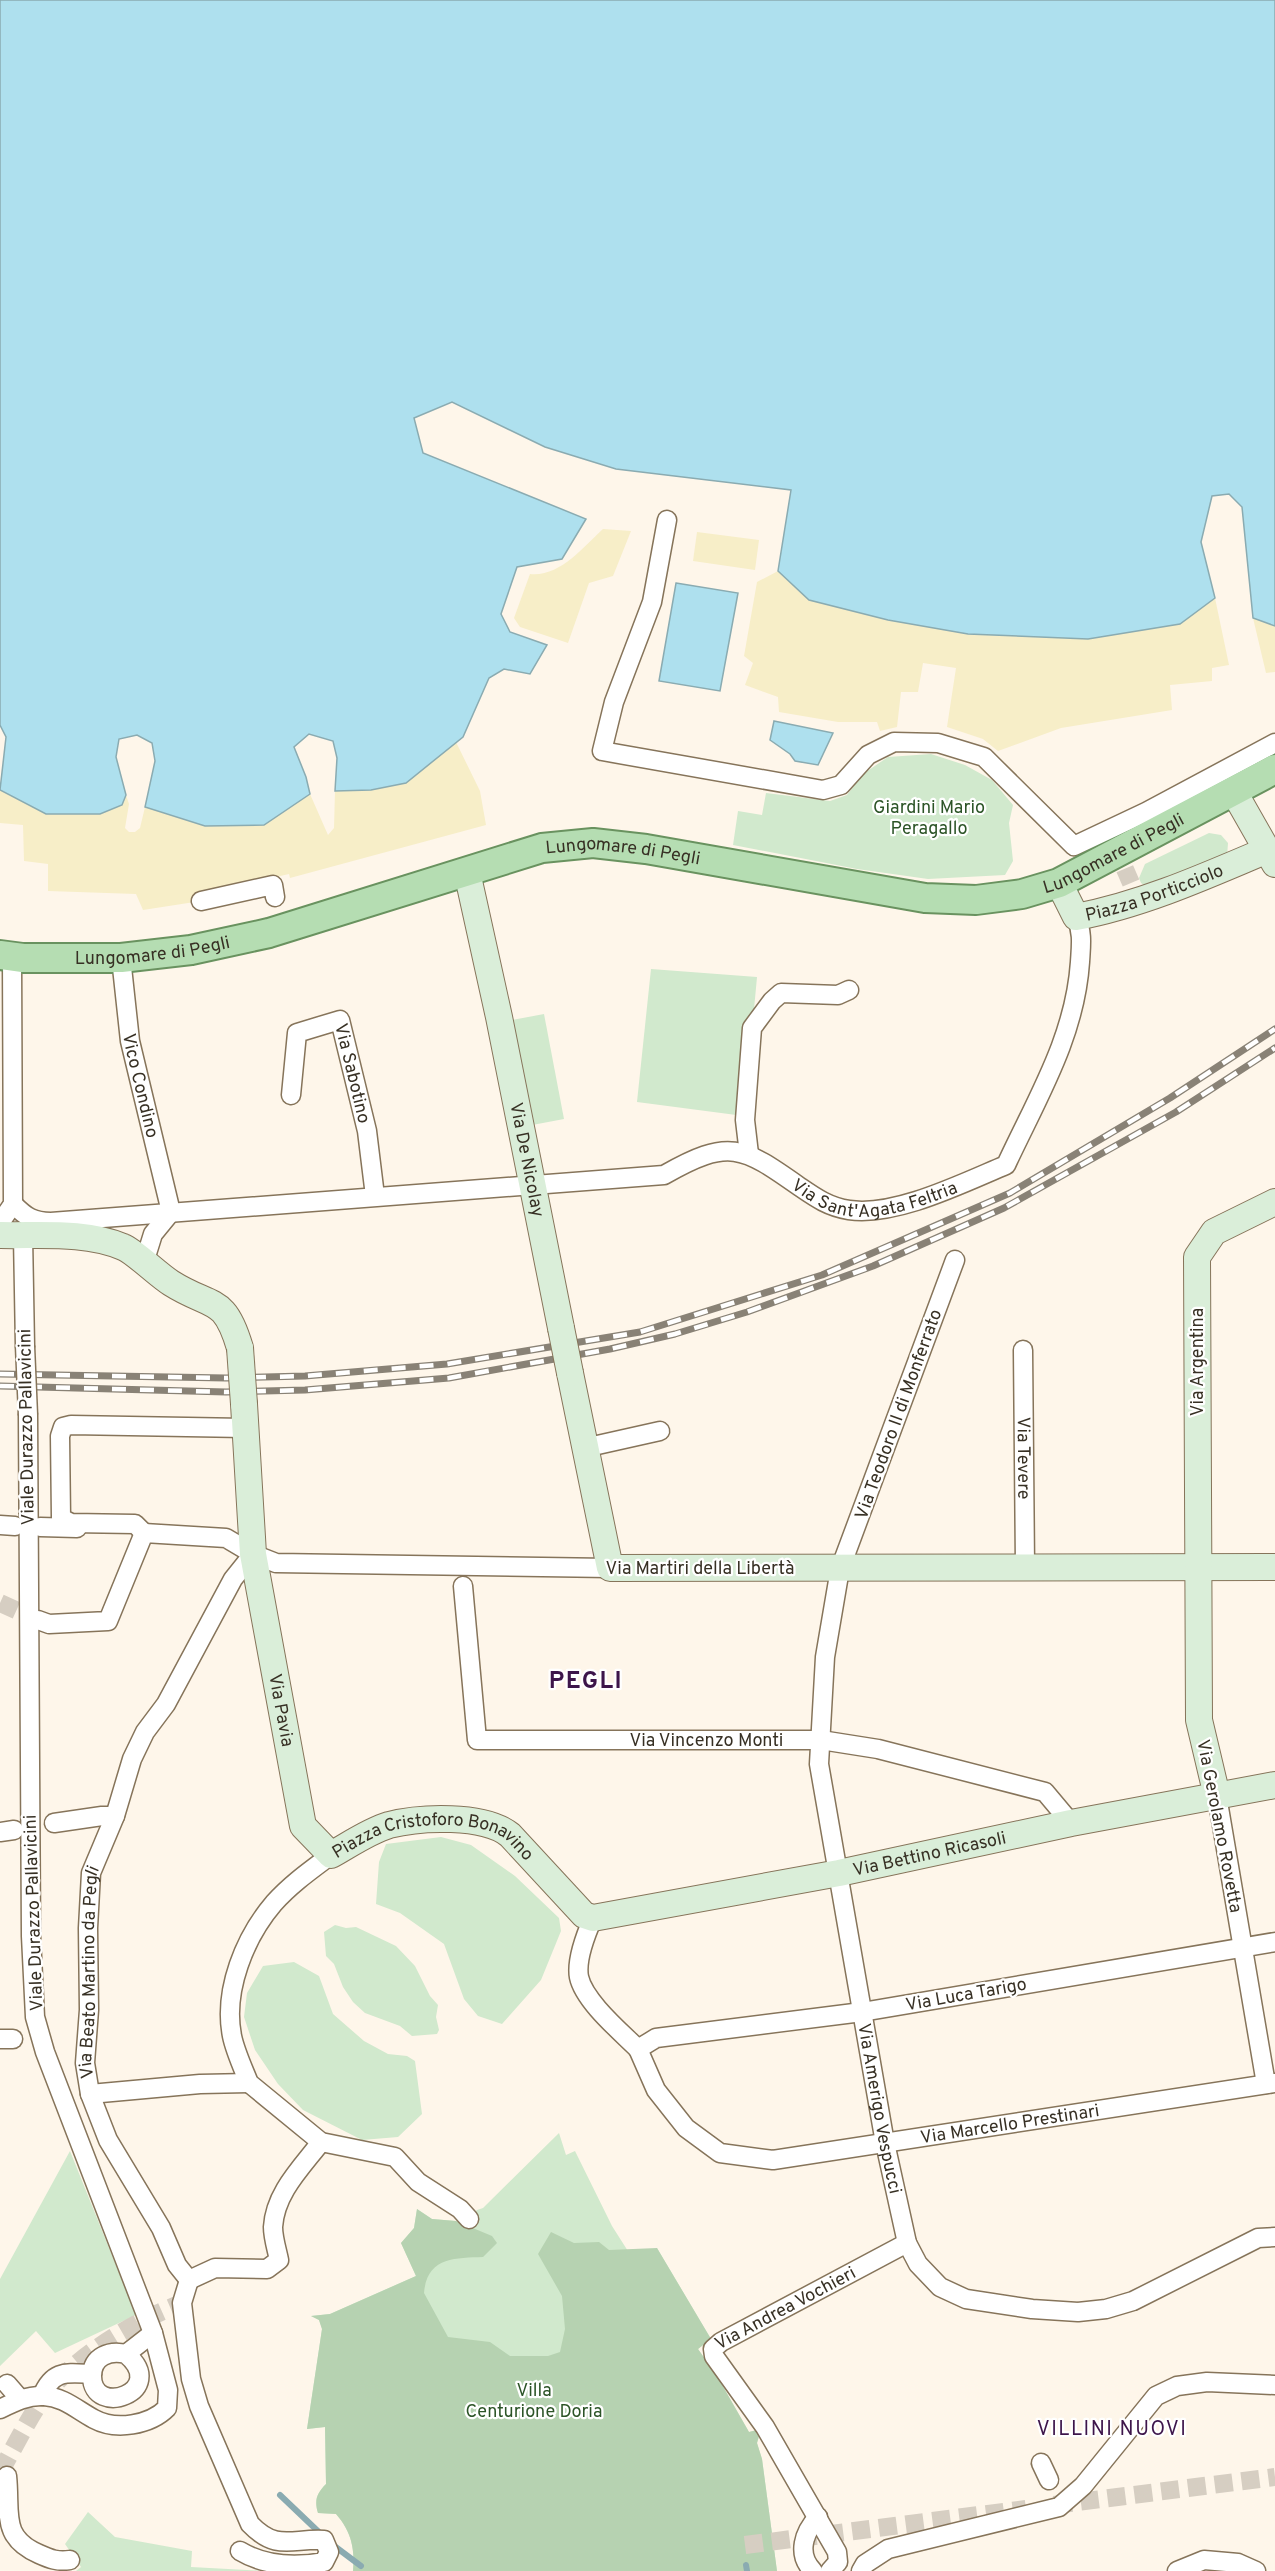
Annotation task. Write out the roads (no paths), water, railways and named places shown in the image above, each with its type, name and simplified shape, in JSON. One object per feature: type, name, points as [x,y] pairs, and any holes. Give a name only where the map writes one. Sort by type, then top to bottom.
[{"type":"main road","name":"Lungomare di Pegli","points":[[6,956],[121,958],[191,950],[269,933],[542,848],[593,843],[646,849],[925,898],[976,900],[1022,894],[1059,883],[1275,769]]},
{"type":"street","name":"Lungomare di Pegli","points":[[667,520],[652,602],[614,702],[602,751],[823,790],[841,785],[868,755],[894,742],[938,743],[984,757],[1046,809],[1074,846],[1106,832],[1275,743]]},
{"type":"street","points":[[1234,792],[1271,857]]},
{"type":"street","name":"Piazza Porticciolo","points":[[1059,883],[1076,917],[1096,913],[1271,857]]},
{"type":"street","name":"Via De Nicolay","points":[[467,872],[610,1568]]},
{"type":"street","points":[[201,901],[273,885],[275,897]]},
{"type":"street","name":"Via Sant'Agata Feltria","points":[[748,1154],[825,1204],[851,1210],[878,1208],[928,1198],[1006,1165],[1065,1042],[1078,988],[1082,931],[1076,917]]},
{"type":"street","points":[[0,1223],[13,1204],[6,956]]},
{"type":"street","name":"Vico Condino","points":[[121,958],[129,1041],[171,1212]]},
{"type":"street","points":[[13,1204],[27,1218],[37,1222],[664,1174],[703,1155],[729,1150],[748,1154],[745,1120],[752,1028],[772,1001],[781,993],[838,995],[849,990]]},
{"type":"street","name":"Via Sabotino","points":[[291,1095],[297,1033],[340,1020],[367,1131],[375,1197]]},
{"type":"street","name":"Via Argentina","points":[[1198,1566],[1197,1257],[1214,1232],[1275,1202]]},
{"type":"street","points":[[144,1263],[153,1234],[171,1212]]},
{"type":"street","points":[[11,1236],[68,1236],[125,1247],[171,1282],[213,1303],[226,1313],[232,1323],[240,1348],[253,1554]]},
{"type":"street","name":"Viale Durazzo Pallavicini","points":[[0,2409],[20,2399],[42,2396],[60,2400],[96,2421],[111,2424],[144,2423],[157,2418],[167,2408],[168,2390],[153,2333],[45,2052],[35,2017],[30,1900],[28,1415],[25,1346],[11,1236]]},
{"type":"street","name":"Via Teodoro II di Monferrato","points":[[840,1569],[955,1260]]},
{"type":"street","name":"Via Tevere","points":[[1023,1350],[1025,1567]]},
{"type":"street","points":[[144,1533],[135,1524],[71,1523],[61,1518],[60,1436],[63,1427],[245,1416]]},
{"type":"street","points":[[584,1448],[660,1431]]},
{"type":"street","points":[[40,1527],[128,1530],[144,1533]]},
{"type":"street","points":[[38,1620],[49,1624],[108,1621],[144,1533]]},
{"type":"street","name":"Via Martiri della Libertà","points":[[144,1533],[226,1538],[253,1554],[276,1563],[840,1569],[1275,1567]]},
{"type":"street","name":"Via Beato Martino da Pegli","points":[[189,2280],[177,2265],[161,2228],[108,2140],[90,2094],[85,2063],[89,2010],[88,1928],[91,1873],[115,1816],[132,1758],[145,1732],[166,1704],[233,1579],[253,1554]]},
{"type":"street","name":"Via Pavia","points":[[253,1554],[303,1826],[331,1855]]},
{"type":"street","name":"Via Gerolamo Rovetta","points":[[1198,1566],[1198,1720],[1217,1796],[1270,2084]]},
{"type":"street","name":"Via Amerigo Vespucci","points":[[840,1569],[825,1658],[819,1764],[885,2143],[907,2243],[918,2264],[940,2287],[966,2299],[1078,2312],[1106,2309],[1133,2301],[1258,2238],[1275,2237]]},
{"type":"street","name":"Via Vincenzo Monti","points":[[463,1586],[477,1740],[821,1740],[878,1749],[1045,1792],[1071,1823]]},
{"type":"street","name":"Via Bettino Ricasoli","points":[[588,1917],[839,1873],[1071,1823],[1275,1785]]},
{"type":"street","points":[[54,1823],[115,1816]]},
{"type":"street","name":"Piazza Cristoforo Bonavino","points":[[249,2083],[232,2036],[230,2008],[234,1978],[252,1937],[273,1904],[294,1883],[331,1855],[388,1825],[432,1820],[480,1822],[501,1828],[510,1834],[588,1917]]},
{"type":"street","name":"Via Marcello Prestinari","points":[[588,1917],[579,1976],[585,1992],[638,2049],[656,2090],[686,2128],[720,2153],[773,2160],[1270,2084]]},
{"type":"street","name":"Via Luca Tarigo","points":[[638,2049],[656,2038],[862,2012],[1275,1942]]},
{"type":"street","points":[[90,2094],[200,2084],[249,2083],[321,2142],[395,2157],[418,2182],[469,2218]]},
{"type":"street","points":[[240,2551],[256,2560],[279,2564],[320,2563],[328,2558],[329,2552],[324,2540],[292,2543],[273,2541],[259,2533],[250,2524],[200,2406],[191,2379],[182,2303],[189,2280],[215,2268],[267,2269],[279,2260],[273,2229],[277,2204],[291,2180],[321,2142]]},
{"type":"street","name":"Via Andrea Vochieri","points":[[830,2571],[839,2557],[818,2517],[765,2427],[714,2356],[713,2349],[721,2342],[907,2243]]},
{"type":"street","points":[[126,2354],[153,2333]]},
{"type":"street","points":[[115,2351],[126,2354],[135,2361],[139,2373],[137,2385],[129,2394],[118,2399],[106,2397],[96,2389],[92,2374],[97,2360],[115,2351]]},
{"type":"street","points":[[42,2396],[47,2384],[61,2373],[92,2374]]},
{"type":"street","points":[[861,2571],[865,2564],[888,2549],[1059,2507],[1083,2486],[1156,2396],[1177,2386],[1207,2382],[1275,2385]]},
{"type":"street","points":[[8,2384],[20,2399]]},
{"type":"street","points":[[1041,2463],[1049,2481]]},
{"type":"street","points":[[7,2476],[10,2533],[17,2543],[50,2559],[70,2560]]},
{"type":"street","points":[[813,2571],[808,2565],[803,2550],[808,2528],[818,2517]]},
{"type":"street","points":[[1177,2571],[1204,2560],[1238,2563],[1256,2571]]},
{"type":"water","points":[[0,0],[1275,0],[1275,626],[1253,618],[1242,507],[1229,494],[1212,496],[1201,542],[1215,598],[1180,624],[1088,639],[968,634],[888,620],[809,600],[778,571],[791,490],[616,469],[545,447],[452,402],[414,418],[423,453],[586,519],[562,559],[517,567],[501,614],[510,632],[547,645],[530,674],[504,669],[489,678],[463,737],[406,783],[371,790],[335,791],[337,758],[333,741],[309,734],[294,747],[310,794],[264,825],[205,826],[145,807],[155,761],[152,743],[137,735],[119,739],[116,757],[126,795],[122,805],[100,814],[46,814],[0,790],[6,737],[0,725]]},
{"type":"water","points":[[676,583],[738,593],[720,691],[659,681]]},
{"type":"water","points":[[774,721],[833,733],[818,765],[795,761],[790,754],[770,740]]},
{"type":"waterway","points":[[280,2495],[323,2536]]},
{"type":"waterway","points":[[333,2545],[361,2566]]},
{"type":"waterway","points":[[746,2565],[747,2571]]},
{"type":"tunnel","points":[[1114,844],[1131,883]]},
{"type":"tunnel","points":[[0,1603],[38,1620]]},
{"type":"tunnel","points":[[0,2472],[39,2404],[67,2372],[123,2331],[182,2303]]},
{"type":"tunnel","points":[[1054,2505],[1275,2477]]},
{"type":"tunnel","points":[[745,2545],[1026,2509]]},
{"type":"railway","points":[[0,1374],[226,1378],[305,1376],[447,1364],[640,1332],[822,1275],[1010,1193],[1170,1098],[1275,1029]]},
{"type":"railway","points":[[0,1386],[226,1392],[305,1390],[449,1378],[610,1349],[675,1334],[747,1312],[873,1266],[1004,1208],[1176,1112],[1275,1048]]},
{"type":"district","name":"PEGLI","points":[[586,1680]]},
{"type":"district","name":"VILLINI NUOVI","points":[[1112,2428]]},
{"type":"park label","name":"Giardini Mario Peragallo","points":[[929,817]]},
{"type":"park label","name":"Villa Centurione Doria","points":[[534,2400]]}]
